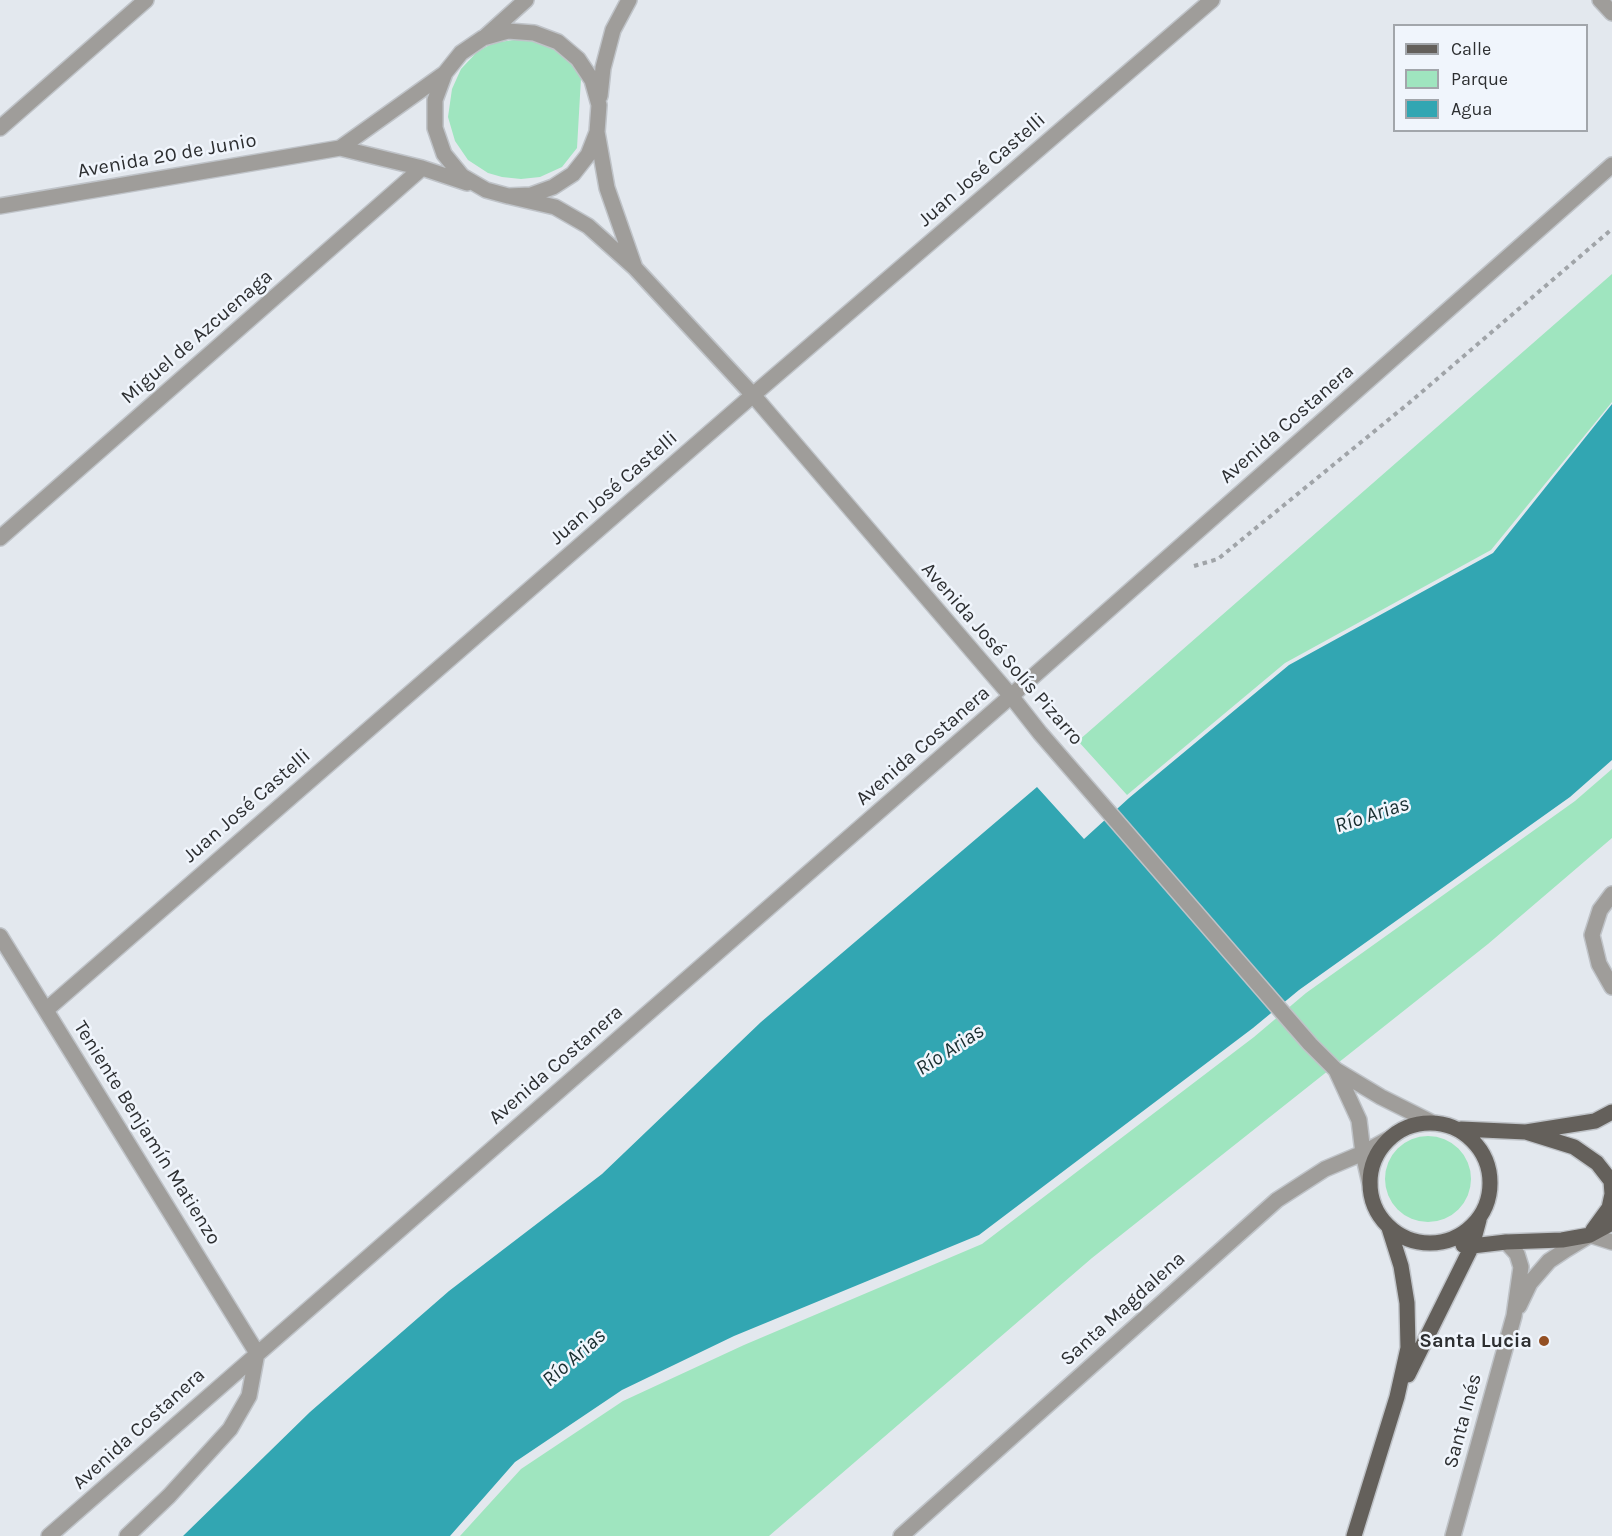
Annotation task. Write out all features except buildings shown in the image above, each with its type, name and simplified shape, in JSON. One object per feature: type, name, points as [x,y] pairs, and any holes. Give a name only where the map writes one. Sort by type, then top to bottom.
[{"type":"main road","points":[[1354,1536],[1397,1397],[1408,1348],[1407,1303],[1401,1266],[1389,1228],[1375,1208],[1370,1184],[1372,1167],[1378,1151],[1390,1138],[1409,1126],[1431,1122],[1446,1124],[1461,1130],[1526,1132],[1595,1121],[1612,1112]]},
{"type":"main road","points":[[1397,1397],[1472,1246],[1479,1219],[1490,1196],[1490,1170],[1479,1147],[1461,1130]]},
{"type":"main road","points":[[1526,1132],[1574,1148],[1598,1162],[1611,1181],[1612,1194],[1609,1208],[1590,1235]]},
{"type":"main road","points":[[1442,1242],[1463,1234],[1479,1219]]},
{"type":"main road","points":[[1389,1228],[1414,1241],[1472,1246],[1562,1240],[1590,1235],[1612,1223]]},
{"type":"street","points":[[0,128],[146,0]]},
{"type":"street","points":[[526,0],[483,38],[461,53],[445,73],[435,100],[435,128],[444,154],[462,176],[486,190],[508,196],[531,195],[554,187],[573,174],[588,155],[597,132],[603,68],[613,30],[629,0]]},
{"type":"street","name":"Juan José Castelli","points":[[46,1010],[753,395],[1212,0]]},
{"type":"street","points":[[1600,0],[1612,13]]},
{"type":"street","points":[[483,38],[508,31],[534,33],[558,42],[578,58],[592,80],[599,105]]},
{"type":"street","name":"Avenida 20 de Junio","points":[[340,148],[445,73]]},
{"type":"street","name":"Avenida José Solís Pizarro","points":[[597,132],[607,188],[635,268]]},
{"type":"street","name":"Avenida 20 de Junio","points":[[0,206],[340,148],[422,168],[486,190]]},
{"type":"street","name":"Avenida Costanera","points":[[49,1536],[1011,696],[1612,165]]},
{"type":"street","name":"Miguel de Azcuenaga","points":[[0,538],[422,168]]},
{"type":"street","name":"Avenida José Solís Pizarro","points":[[508,196],[555,207],[588,226],[635,268],[753,395],[1011,696],[1040,733],[1310,1044],[1336,1070],[1381,1097],[1431,1122]]},
{"type":"street","points":[[1612,894],[1600,910],[1592,935],[1599,964],[1612,987]]},
{"type":"street","name":"Teniente Benjamín Matienzo","points":[[0,936],[257,1353]]},
{"type":"street","name":"Avenida José Solís Pizarro","points":[[1336,1070],[1359,1120],[1370,1184]]},
{"type":"street","name":"Santa Magdalena","points":[[901,1536],[1277,1200],[1325,1169],[1363,1153],[1390,1138]]},
{"type":"street","points":[[1590,1235],[1612,1242]]},
{"type":"street","name":"Santa Inés","points":[[1514,1316],[1530,1283],[1549,1261],[1590,1235]]},
{"type":"street","name":"Santa Inés","points":[[1453,1536],[1514,1316],[1521,1267],[1517,1254],[1506,1242]]},
{"type":"street","points":[[127,1536],[169,1497],[230,1429],[249,1396],[257,1353]]},
{"type":"path","points":[[1185,569],[1218,559],[1409,403],[1612,229]]},
{"type":"green space","points":[[520,39],[541,41],[559,51],[573,64],[581,78],[577,148],[562,167],[540,177],[521,179],[488,173],[468,160],[455,141],[448,117],[452,89],[461,69],[477,52],[493,43]]},
{"type":"green space","points":[[1612,274],[1612,402],[1491,550],[1285,663],[1127,795],[1078,741]]},
{"type":"green space","points":[[1612,769],[1612,838],[1488,944],[1092,1258],[769,1536],[460,1536],[521,1469],[623,1401],[744,1345],[982,1244],[1254,1037],[1306,993],[1575,801]]},
{"type":"green space","points":[[1428,1136],[1452,1143],[1464,1155],[1471,1179],[1464,1203],[1452,1215],[1428,1222],[1404,1215],[1392,1203],[1385,1179],[1392,1155],[1404,1143]]},
{"type":"water","name":"Río Arias","points":[[1612,404],[1612,760],[1570,797],[1299,990],[1253,1028],[979,1235],[734,1336],[622,1390],[515,1462],[450,1536],[183,1536],[310,1412],[449,1291],[602,1174],[761,1022],[1037,787],[1084,839],[1129,798],[1289,665],[1493,553]]},
{"type":"place","name":"Santa Lucia","points":[[1544,1341]]}]
